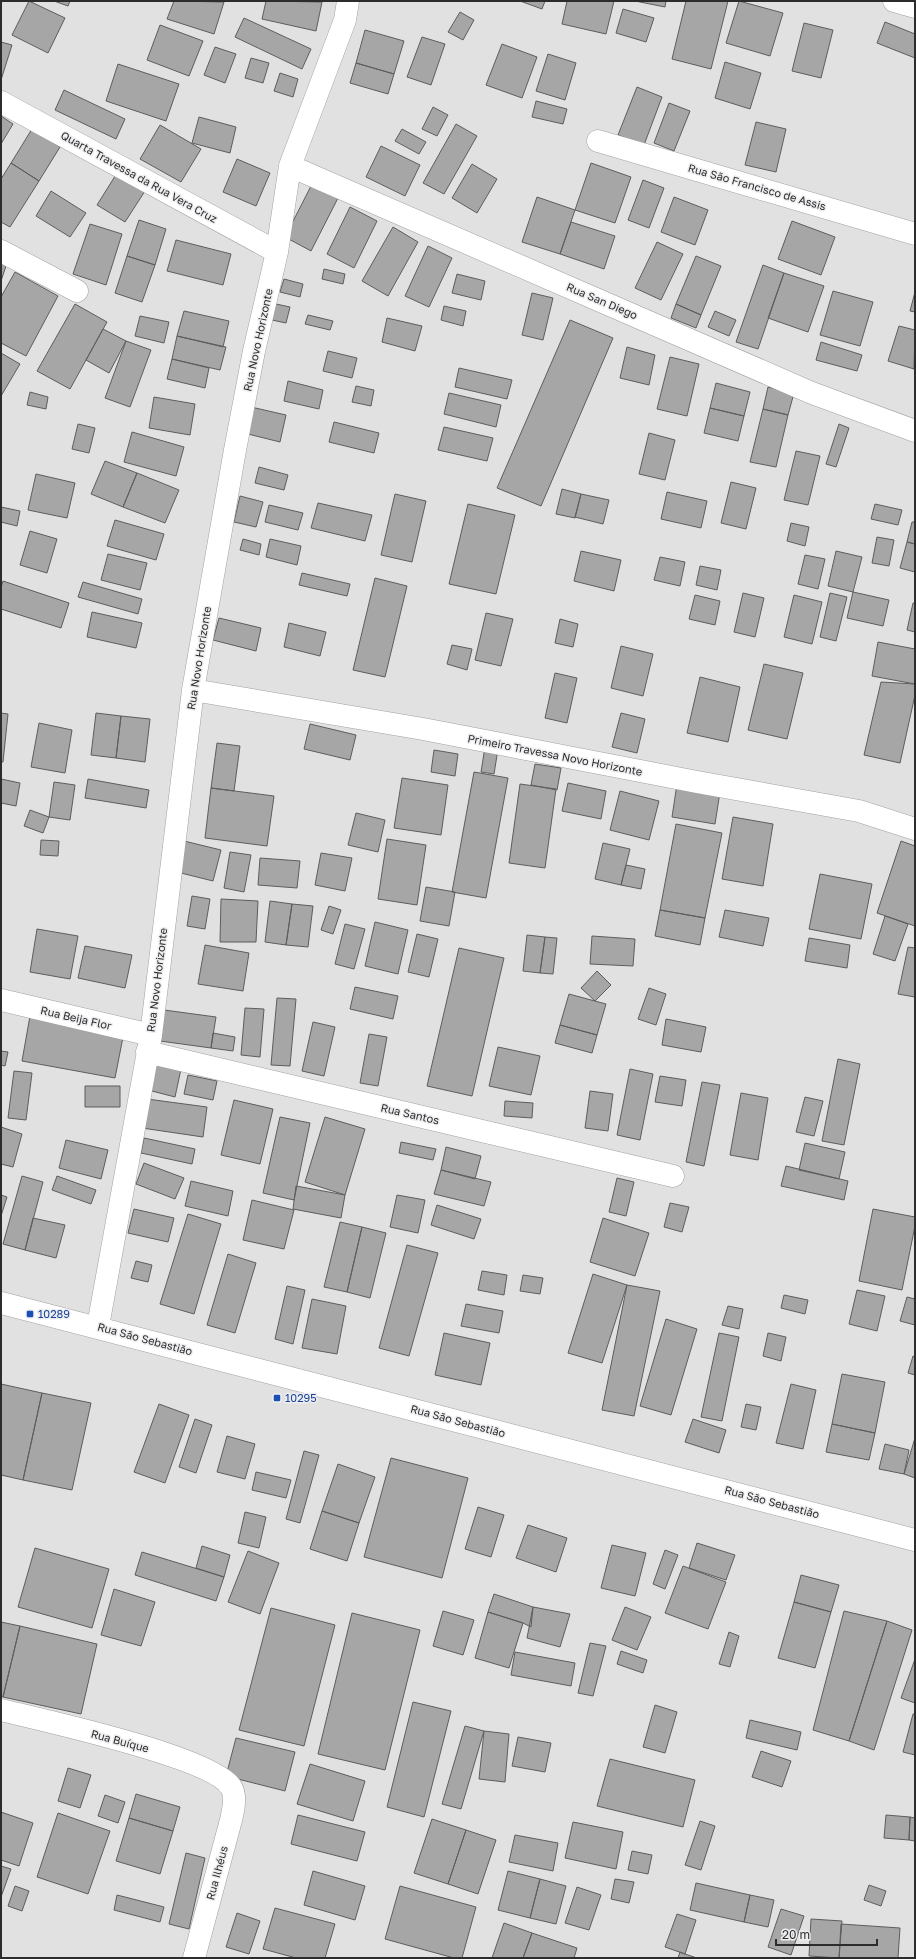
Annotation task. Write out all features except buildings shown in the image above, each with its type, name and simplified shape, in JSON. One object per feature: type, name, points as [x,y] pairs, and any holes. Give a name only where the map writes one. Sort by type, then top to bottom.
[{"type":"street","name":"Rua Novo Horizonte","points":[[98,1326],[149,1044],[193,690],[235,450],[254,351],[277,252],[290,166],[345,20],[348,1]]},
{"type":"street","points":[[894,1],[915,7]]},
{"type":"street","name":"Quarta Travessa da Rua Vera Cruz","points":[[1,102],[277,252]]},
{"type":"street","name":"Rua São Francisco de Assis","points":[[598,141],[915,234]]},
{"type":"street","name":"Rua San Diego","points":[[290,166],[812,393],[915,431]]},
{"type":"street","points":[[1,251],[77,290]]},
{"type":"street","name":"Primeiro Travessa Novo Horizonte","points":[[193,690],[423,729],[698,782],[859,811],[915,829]]},
{"type":"street","name":"Rua Beija Flor","points":[[1,1000],[149,1044]]},
{"type":"street","name":"Rua Santos","points":[[149,1044],[673,1176]]},
{"type":"street","name":"Rua São Sebastião","points":[[1,1302],[98,1326],[915,1540]]},
{"type":"street","name":"Rua Buíque","points":[[1,1710],[162,1752],[214,1772],[231,1788]]},
{"type":"street","name":"Rua Ilhéus","points":[[194,1958],[231,1820],[234,1803],[231,1788]]},
{"type":"place","name":"10289","points":[[30,1314]]},
{"type":"place","name":"10295","points":[[277,1398]]}]
